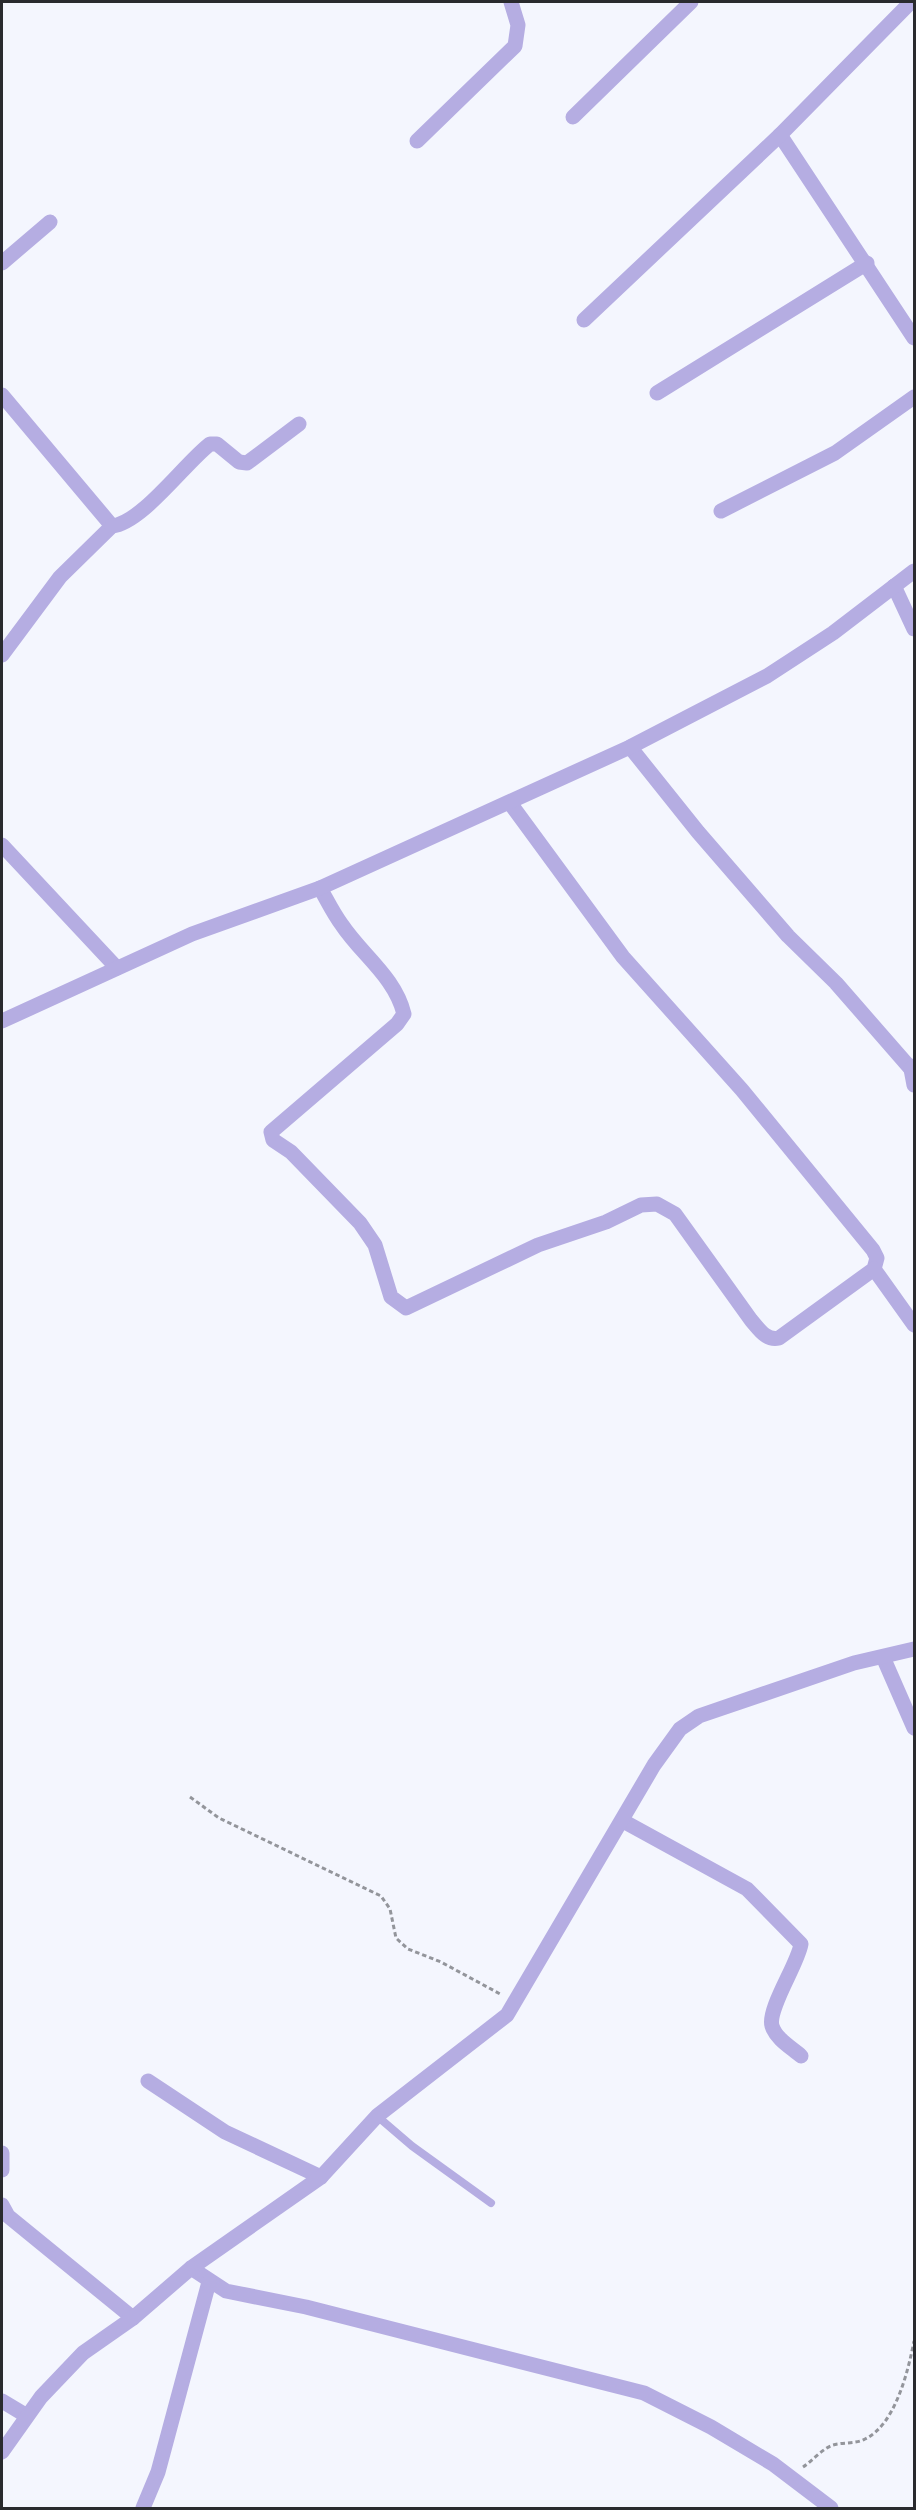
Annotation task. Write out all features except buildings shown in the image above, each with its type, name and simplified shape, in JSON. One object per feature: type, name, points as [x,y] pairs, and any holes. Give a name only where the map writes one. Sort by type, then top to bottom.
[{"type":"street","points":[[417,141],[515,46],[518,25],[511,2]]},
{"type":"street","points":[[573,117],[691,2]]},
{"type":"street","points":[[584,320],[780,135],[911,2]]},
{"type":"street","points":[[780,135],[915,338]]},
{"type":"street","points":[[2,263],[50,222]]},
{"type":"street","points":[[657,393],[867,263]]},
{"type":"street","points":[[2,395],[112,526]]},
{"type":"street","points":[[721,511],[835,453],[915,397]]},
{"type":"street","points":[[2,655],[60,577],[112,526],[122,524],[152,501],[210,444],[216,444],[239,462],[247,463],[299,424]]},
{"type":"street","points":[[2,1021],[192,934],[320,888],[630,747],[767,676],[833,633],[915,571]]},
{"type":"street","points":[[894,586],[915,629]]},
{"type":"street","points":[[630,747],[698,832],[788,936],[836,983],[913,1067],[915,1085]]},
{"type":"street","points":[[320,888],[342,925],[387,978],[401,1002],[404,1014],[397,1024],[275,1126],[271,1132],[273,1140],[291,1152],[360,1223],[375,1245],[391,1297],[400,1306],[406,1308],[538,1245],[606,1222],[641,1205],[657,1204],[675,1214],[751,1320],[772,1339],[817,1313],[874,1269],[877,1258],[867,1242],[742,1090],[623,957],[510,803]]},
{"type":"street","points":[[2,845],[117,968]]},
{"type":"street","points":[[874,1269],[915,1325]]},
{"type":"street","points":[[2,2452],[41,2397],[82,2353],[133,2318],[190,2268],[321,2177],[377,2116],[507,2014],[663,1750],[680,1729],[699,1716],[854,1664],[915,1649]]},
{"type":"street","points":[[883,1656],[915,1728]]},
{"type":"street","points":[[622,1821],[747,1889],[801,1944],[799,1958],[785,1983],[773,2014],[772,2026],[782,2040],[801,2056]]},
{"type":"street","points":[[148,2081],[225,2132],[321,2177]]},
{"type":"street","points":[[2,2153],[2,2170]]},
{"type":"street","points":[[2,2205],[8,2216],[133,2318]]},
{"type":"street","points":[[190,2268],[209,2282],[226,2290],[306,2307],[644,2393],[711,2427],[790,2477],[831,2508]]},
{"type":"street","points":[[143,2508],[158,2472],[209,2282]]},
{"type":"street","points":[[2,2401],[27,2416]]},
{"type":"lane","points":[[377,2116],[412,2146],[490,2203]]},
{"type":"path","points":[[190,1797],[219,1818],[381,1896],[390,1909],[396,1938],[408,1949],[441,1962],[515,2002]]},
{"type":"path","points":[[790,2477],[831,2445],[862,2441],[876,2434],[887,2421],[909,2368],[915,2341]]}]
